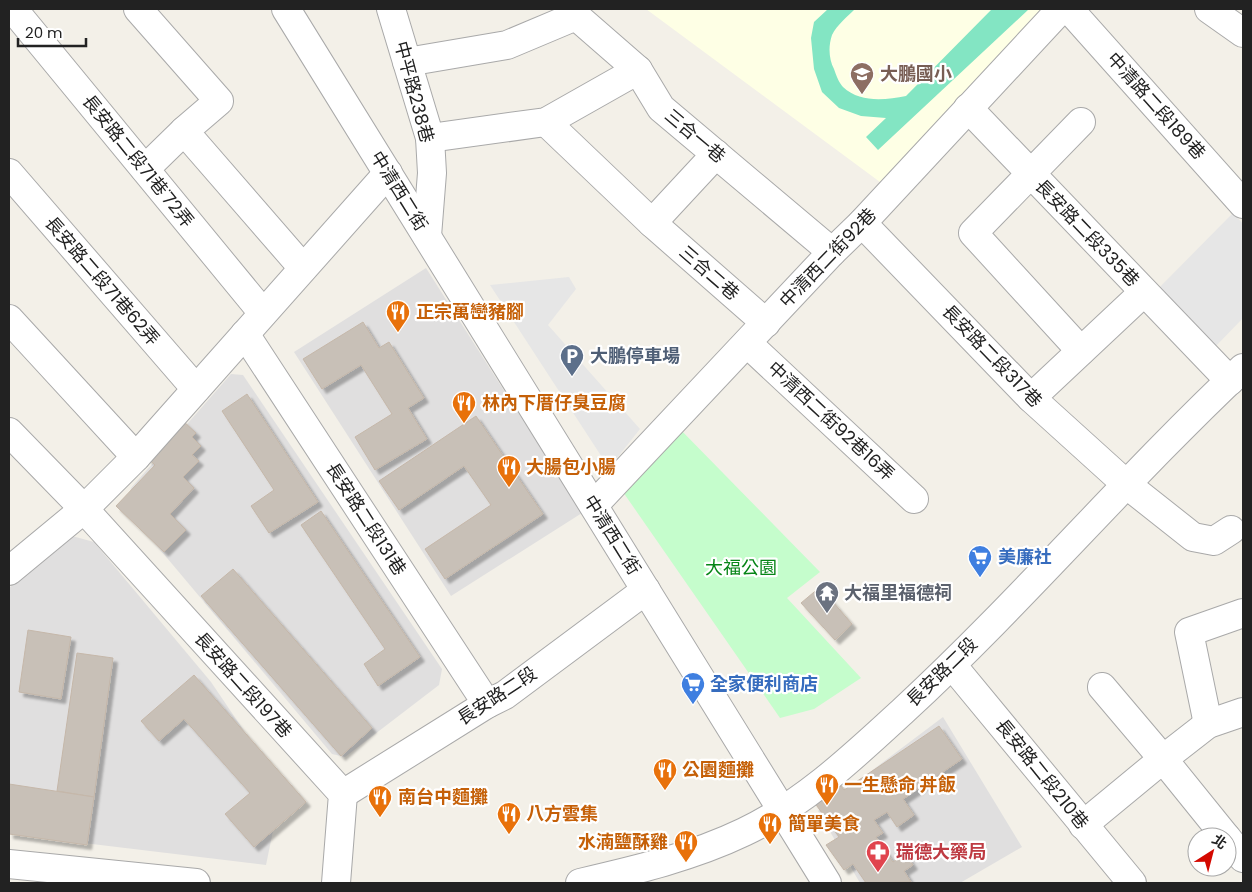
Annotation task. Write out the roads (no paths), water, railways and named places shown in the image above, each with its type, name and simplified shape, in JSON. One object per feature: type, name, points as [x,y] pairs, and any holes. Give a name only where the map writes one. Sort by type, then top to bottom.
[{"type":"street","name":"長安路二段71巷˙72弄","points":[[13,9],[263,314]]},
{"type":"street","points":[[138,9],[219,100],[144,169]]},
{"type":"street","name":"中清西二街","points":[[286,9],[828,883]]},
{"type":"street","name":"中平路238巷","points":[[391,9],[430,138],[432,173],[427,236]]},
{"type":"street","name":"中清西二街92巷","points":[[594,505],[832,252],[862,223],[1061,9]]},
{"type":"street","name":"中清路二段189巷","points":[[1069,9],[1243,204]]},
{"type":"street","points":[[1209,9],[1243,33]]},
{"type":"street","points":[[407,62],[507,45],[573,13]]},
{"type":"street","name":"三合一巷","points":[[573,13],[638,70],[661,108],[832,252]]},
{"type":"street","points":[[430,138],[546,122],[638,70]]},
{"type":"street","name":"長安路二段335巷","points":[[968,108],[1144,292],[1237,375]]},
{"type":"street","name":"三合二巷","points":[[546,122],[652,223],[766,323]]},
{"type":"street","name":"長安路二段335巷","points":[[1081,122],[973,233],[1081,351]]},
{"type":"street","points":[[184,131],[303,268]]},
{"type":"street","points":[[652,223],[716,154]]},
{"type":"street","name":"長安路二段71巷62弄","points":[[9,173],[196,389]]},
{"type":"street","points":[[9,571],[84,509],[136,457],[388,173]]},
{"type":"street","name":"長安路二段317巷","points":[[862,223],[1031,398],[1126,484],[1193,537],[1214,541],[1231,530]]},
{"type":"street","name":"長安路二段335巷","points":[[1031,398],[1144,292]]},
{"type":"street","points":[[9,319],[136,457]]},
{"type":"street","name":"長安路二段131巷","points":[[245,334],[487,704]]},
{"type":"street","name":"中清西二街92巷16弄","points":[[748,343],[914,499]]},
{"type":"street","name":"長安路二段","points":[[580,883],[656,865],[744,832],[782,810],[838,770],[952,665],[1126,484],[1237,375]]},
{"type":"street","name":"長安路二段197巷","points":[[9,432],[84,509],[343,794]]},
{"type":"street","name":"長安路二段","points":[[343,794],[487,704],[505,695],[646,590]]},
{"type":"street","points":[[1208,724],[1189,632],[1243,613]]},
{"type":"street","name":"長安路二段210巷","points":[[952,665],[1132,883]]},
{"type":"street","points":[[1102,687],[1218,827]]},
{"type":"street","points":[[1083,824],[1208,724],[1243,712]]},
{"type":"street","points":[[336,883],[343,794]]},
{"type":"street","points":[[9,864],[196,883]]},
{"type":"place","name":"大鵬國小","points":[[862,95]]},
{"type":"place","name":"正宗萬巒豬腳","points":[[398,333]]},
{"type":"place","name":"大鵬停車場","points":[[572,377]]},
{"type":"place","name":"林內下厝仔臭豆腐","points":[[464,424]]},
{"type":"place","name":"大腸包小腸","points":[[509,488]]},
{"type":"place","name":"美廉社","points":[[980,578]]},
{"type":"place","name":"大福里福德祠","points":[[827,614]]},
{"type":"place","name":"全家便利商店","points":[[693,705]]},
{"type":"place","name":"公園麵攤","points":[[665,791]]},
{"type":"place","name":"一生懸命 丼飯","points":[[827,806]]},
{"type":"place","name":"南台中麵攤","points":[[380,818]]},
{"type":"place","name":"八方雲集","points":[[509,835]]},
{"type":"place","name":"簡單美食","points":[[770,845]]},
{"type":"place","name":"水湳鹽酥雞","points":[[686,863]]},
{"type":"place","name":"瑞德大藥局","points":[[878,873]]},
{"type":"park label","name":"大福公園","points":[[741,568]]}]
